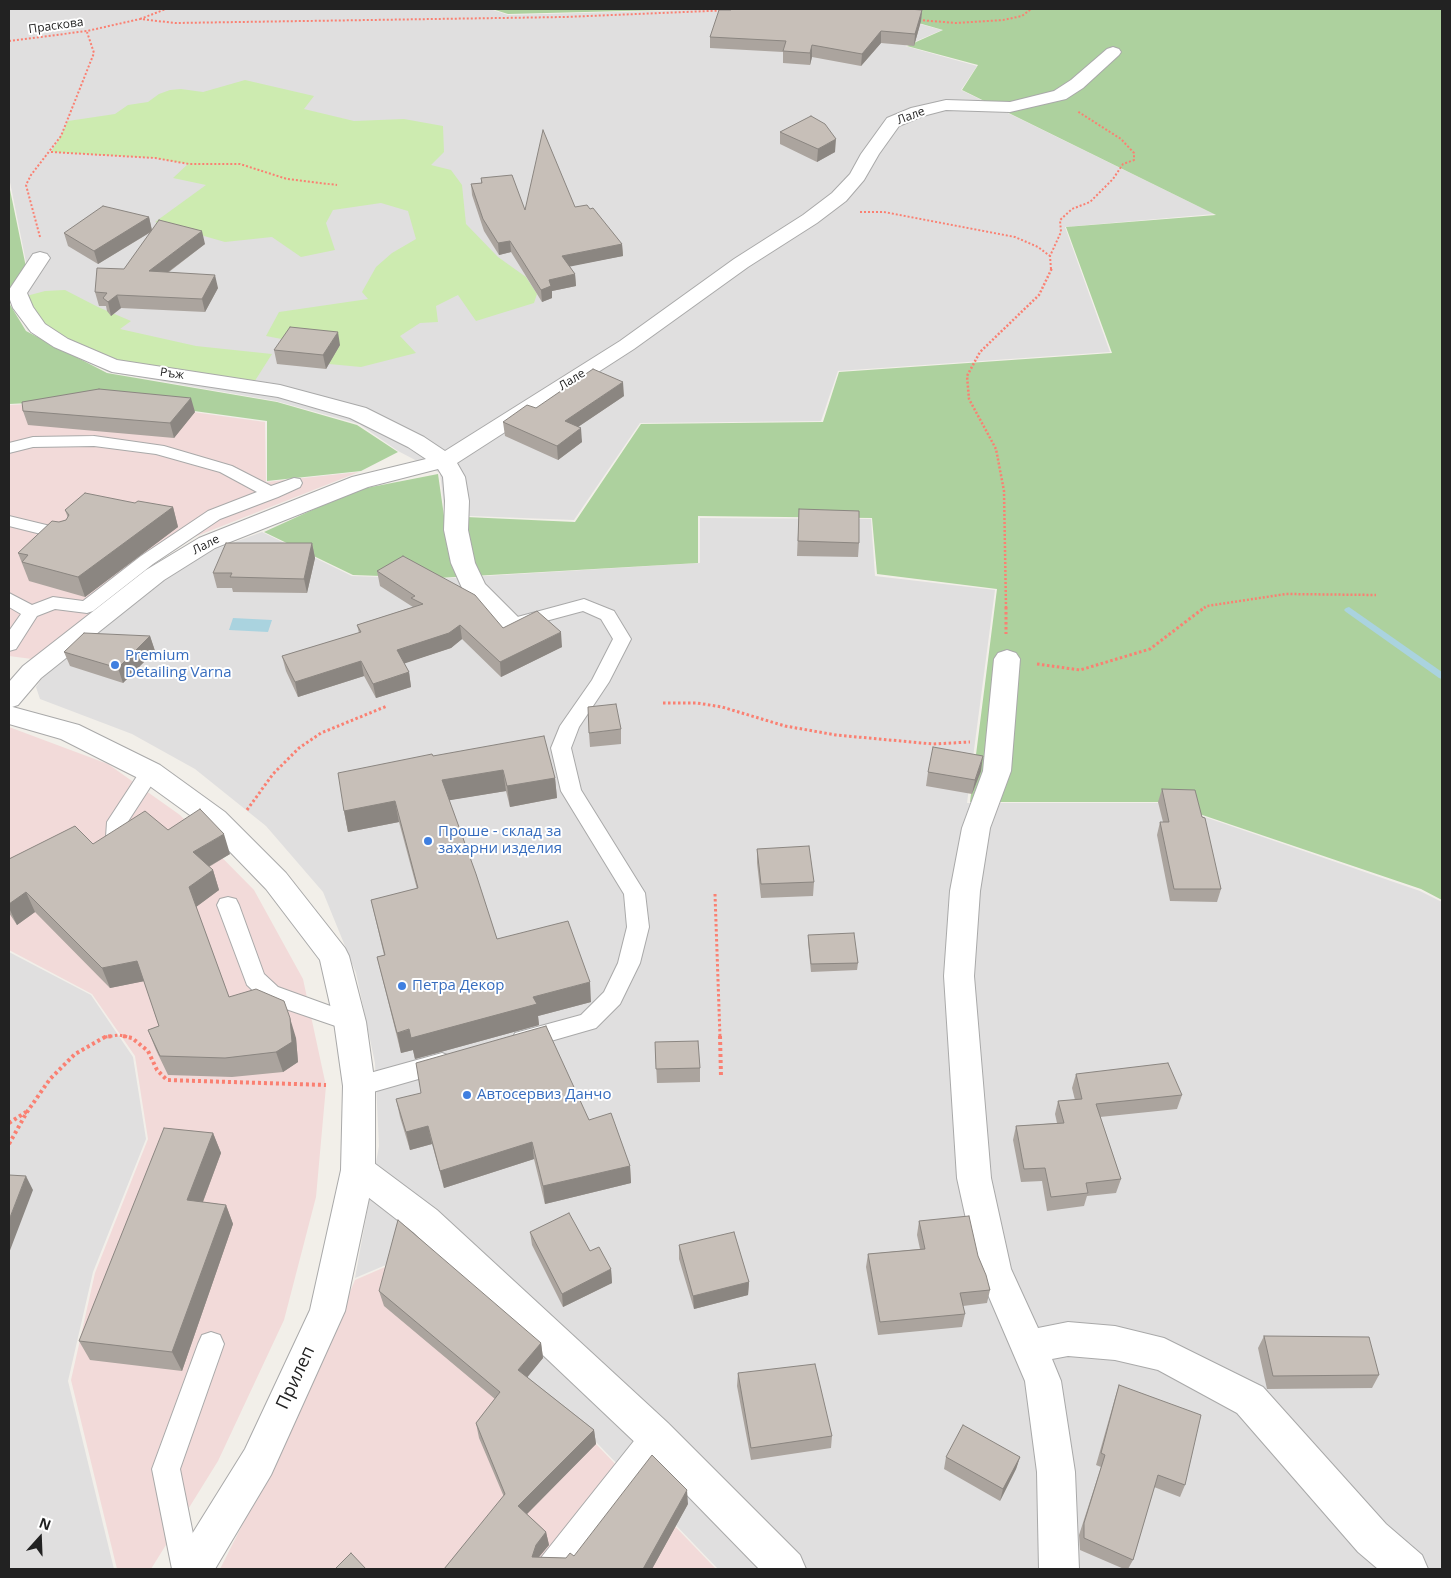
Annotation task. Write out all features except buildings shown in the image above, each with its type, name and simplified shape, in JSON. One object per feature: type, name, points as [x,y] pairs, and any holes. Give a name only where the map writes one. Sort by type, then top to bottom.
[{"type":"street","name":"Лале","points":[[9,699],[32,672],[47,660],[155,575],[207,542],[360,482],[445,461],[627,346],[741,263],[814,216],[839,197],[858,176],[870,154],[893,122],[917,112],[946,105],[1010,107],[1060,95],[1077,84],[1113,52]]},
{"type":"street","name":"Ръж","points":[[40,258],[17,293],[23,308],[38,328],[61,343],[112,366],[280,391],[358,413],[409,438],[445,461]]},
{"type":"street","points":[[445,461],[454,477],[457,501],[456,530],[463,563],[474,588],[510,624]]},
{"type":"street","points":[[1006,659],[997,770],[976,828],[972,846],[965,892],[958,976],[974,1178],[994,1269],[1044,1381],[1056,1472],[1058,1569]]},
{"type":"street","name":"Прилеп","points":[[9,715],[70,732],[150,772],[215,819],[276,881],[334,956],[350,1022],[359,1086],[358,1170],[327,1311],[258,1462],[193,1569]]},
{"type":"street","points":[[358,1170],[425,1220],[655,1436],[786,1569]]},
{"type":"street","points":[[1030,1346],[1068,1339],[1115,1343],[1156,1353],[1164,1355],[1250,1400],[1372,1538],[1408,1569]]},
{"type":"lane","points":[[9,448],[33,442],[94,441],[158,449],[226,469],[272,493]]},
{"type":"lane","points":[[9,645],[31,612],[53,603],[87,607],[143,558],[214,515],[294,483]]},
{"type":"lane","points":[[9,521],[65,535]]},
{"type":"lane","points":[[9,599],[31,612]]},
{"type":"lane","points":[[502,1046],[588,1022],[612,998],[629,963],[638,927],[634,893],[571,791],[561,748],[570,726],[600,682],[622,639],[608,615],[584,605],[510,624]]},
{"type":"lane","points":[[116,836],[116,822],[150,772]]},
{"type":"lane","points":[[228,905],[255,980],[270,993],[350,1022]]},
{"type":"lane","points":[[359,1086],[464,1057]]},
{"type":"lane","points":[[186,1569],[166,1469],[211,1344]]},
{"type":"lane","points":[[550,1569],[655,1436]]},
{"type":"path","points":[[140,19],[166,9]]},
{"type":"path","points":[[914,19],[956,23],[1003,20],[1022,16],[1031,9]]},
{"type":"path","name":"Праскова","points":[[9,40],[87,31],[140,19],[185,23],[564,17],[662,10],[736,10]]},
{"type":"path","points":[[40,258],[40,230],[26,186],[31,175],[62,136],[94,53],[87,31]]},
{"type":"path","points":[[1060,95],[1082,116],[1121,139],[1134,153],[1134,160],[1123,164],[1113,179],[1090,202],[1072,209],[1060,220],[1061,232],[1050,256],[1052,267],[1039,295],[980,352],[967,376],[969,399],[996,449],[1004,491],[1006,659],[1080,670],[1150,649],[1208,606],[1286,594],[1376,595]]},
{"type":"path","points":[[50,152],[155,158],[189,164],[240,164],[287,179],[337,185]]},
{"type":"path","points":[[814,216],[855,212],[884,212],[1015,237],[1038,247],[1050,256]]},
{"type":"path","points":[[663,703],[697,703],[722,707],[785,726],[836,735],[933,744],[967,742],[1000,737]]},
{"type":"path","points":[[230,834],[272,774],[299,748],[322,733],[388,706]]},
{"type":"path","points":[[715,894],[721,1076]]},
{"type":"path","points":[[9,1144],[27,1112],[50,1079],[75,1054],[105,1037],[119,1034],[132,1038],[148,1051],[157,1070],[167,1080],[359,1086]]},
{"type":"path","points":[[9,1123],[27,1112]]},
{"type":"shaded area","points":[[9,9],[490,9],[508,15],[719,9],[880,13],[942,30],[905,46],[977,66],[961,90],[1214,214],[1065,227],[1110,352],[838,371],[821,421],[640,423],[574,520],[445,515],[440,473],[398,451],[359,424],[276,401],[108,372],[28,331],[9,300],[9,291],[28,272],[9,177]]},
{"type":"shaded area","points":[[106,400],[265,422],[266,482],[359,472],[184,541],[32,659],[9,656],[9,405]]},
{"type":"shaded area","points":[[700,518],[871,519],[875,576],[995,590],[967,803],[1164,803],[1420,891],[1442,902],[1442,1569],[718,1569],[597,1443],[400,1259],[355,1278],[379,1146],[375,1063],[356,973],[323,892],[266,826],[195,769],[132,734],[40,699],[36,687],[49,668],[155,586],[205,553],[262,532],[352,576],[436,579],[700,563]]},
{"type":"shaded area","points":[[9,727],[108,764],[180,815],[254,890],[303,979],[326,1086],[316,1197],[284,1320],[218,1461],[151,1569],[117,1569],[71,1380],[95,1273],[148,1139],[135,1056],[92,994],[9,950]]},
{"type":"shaded area","points":[[9,952],[91,995],[133,1057],[146,1139],[93,1272],[68,1381],[114,1569],[9,1569]]},
{"type":"shaded area","points":[[399,1261],[596,1444],[716,1569],[220,1569],[299,1413],[355,1280]]},
{"type":"green space","points":[[492,9],[701,9],[508,14]]},
{"type":"green space","points":[[756,9],[1442,9],[1442,900],[1421,889],[1164,802],[970,802],[997,589],[877,574],[872,518],[698,516],[698,563],[438,578],[353,575],[264,532],[356,490],[438,474],[444,516],[575,522],[641,424],[823,422],[839,372],[1112,353],[1066,227],[1216,215],[962,90],[978,65],[907,46],[943,30],[880,12]]},
{"type":"green space","points":[[245,80],[314,96],[304,109],[354,121],[404,119],[443,126],[444,152],[431,165],[451,170],[462,185],[466,224],[498,257],[526,277],[537,294],[534,303],[476,321],[458,295],[436,306],[438,322],[420,323],[400,336],[416,353],[361,367],[329,364],[287,340],[266,336],[279,312],[368,299],[362,292],[376,267],[392,253],[416,239],[408,211],[381,203],[333,210],[326,223],[335,250],[301,257],[272,237],[225,242],[155,222],[206,185],[173,178],[188,164],[155,158],[51,152],[68,121],[115,114],[128,105],[148,102],[159,94],[170,90],[181,89],[203,92]]},
{"type":"green space","points":[[9,185],[27,272],[9,290]]},
{"type":"green space","points":[[65,290],[131,321],[120,329],[196,346],[272,354],[251,387],[112,366],[61,343],[19,298],[45,291]]},
{"type":"green space","points":[[9,303],[26,331],[107,373],[277,402],[357,425],[398,452],[361,471],[267,481],[267,421],[107,399],[9,404]]},
{"type":"water","points":[[233,618],[272,620],[268,632],[229,630]]},
{"type":"waterway","points":[[1349,610],[1442,676]]},
{"type":"place","name":"Premium Detailing Varna","points":[[115,665]]},
{"type":"place","name":"Проше - склад за захарни изделия","points":[[428,841]]},
{"type":"place","name":"Петра Декор","points":[[402,986]]},
{"type":"place","name":"Автосервиз Данчо","points":[[467,1095]]}]
